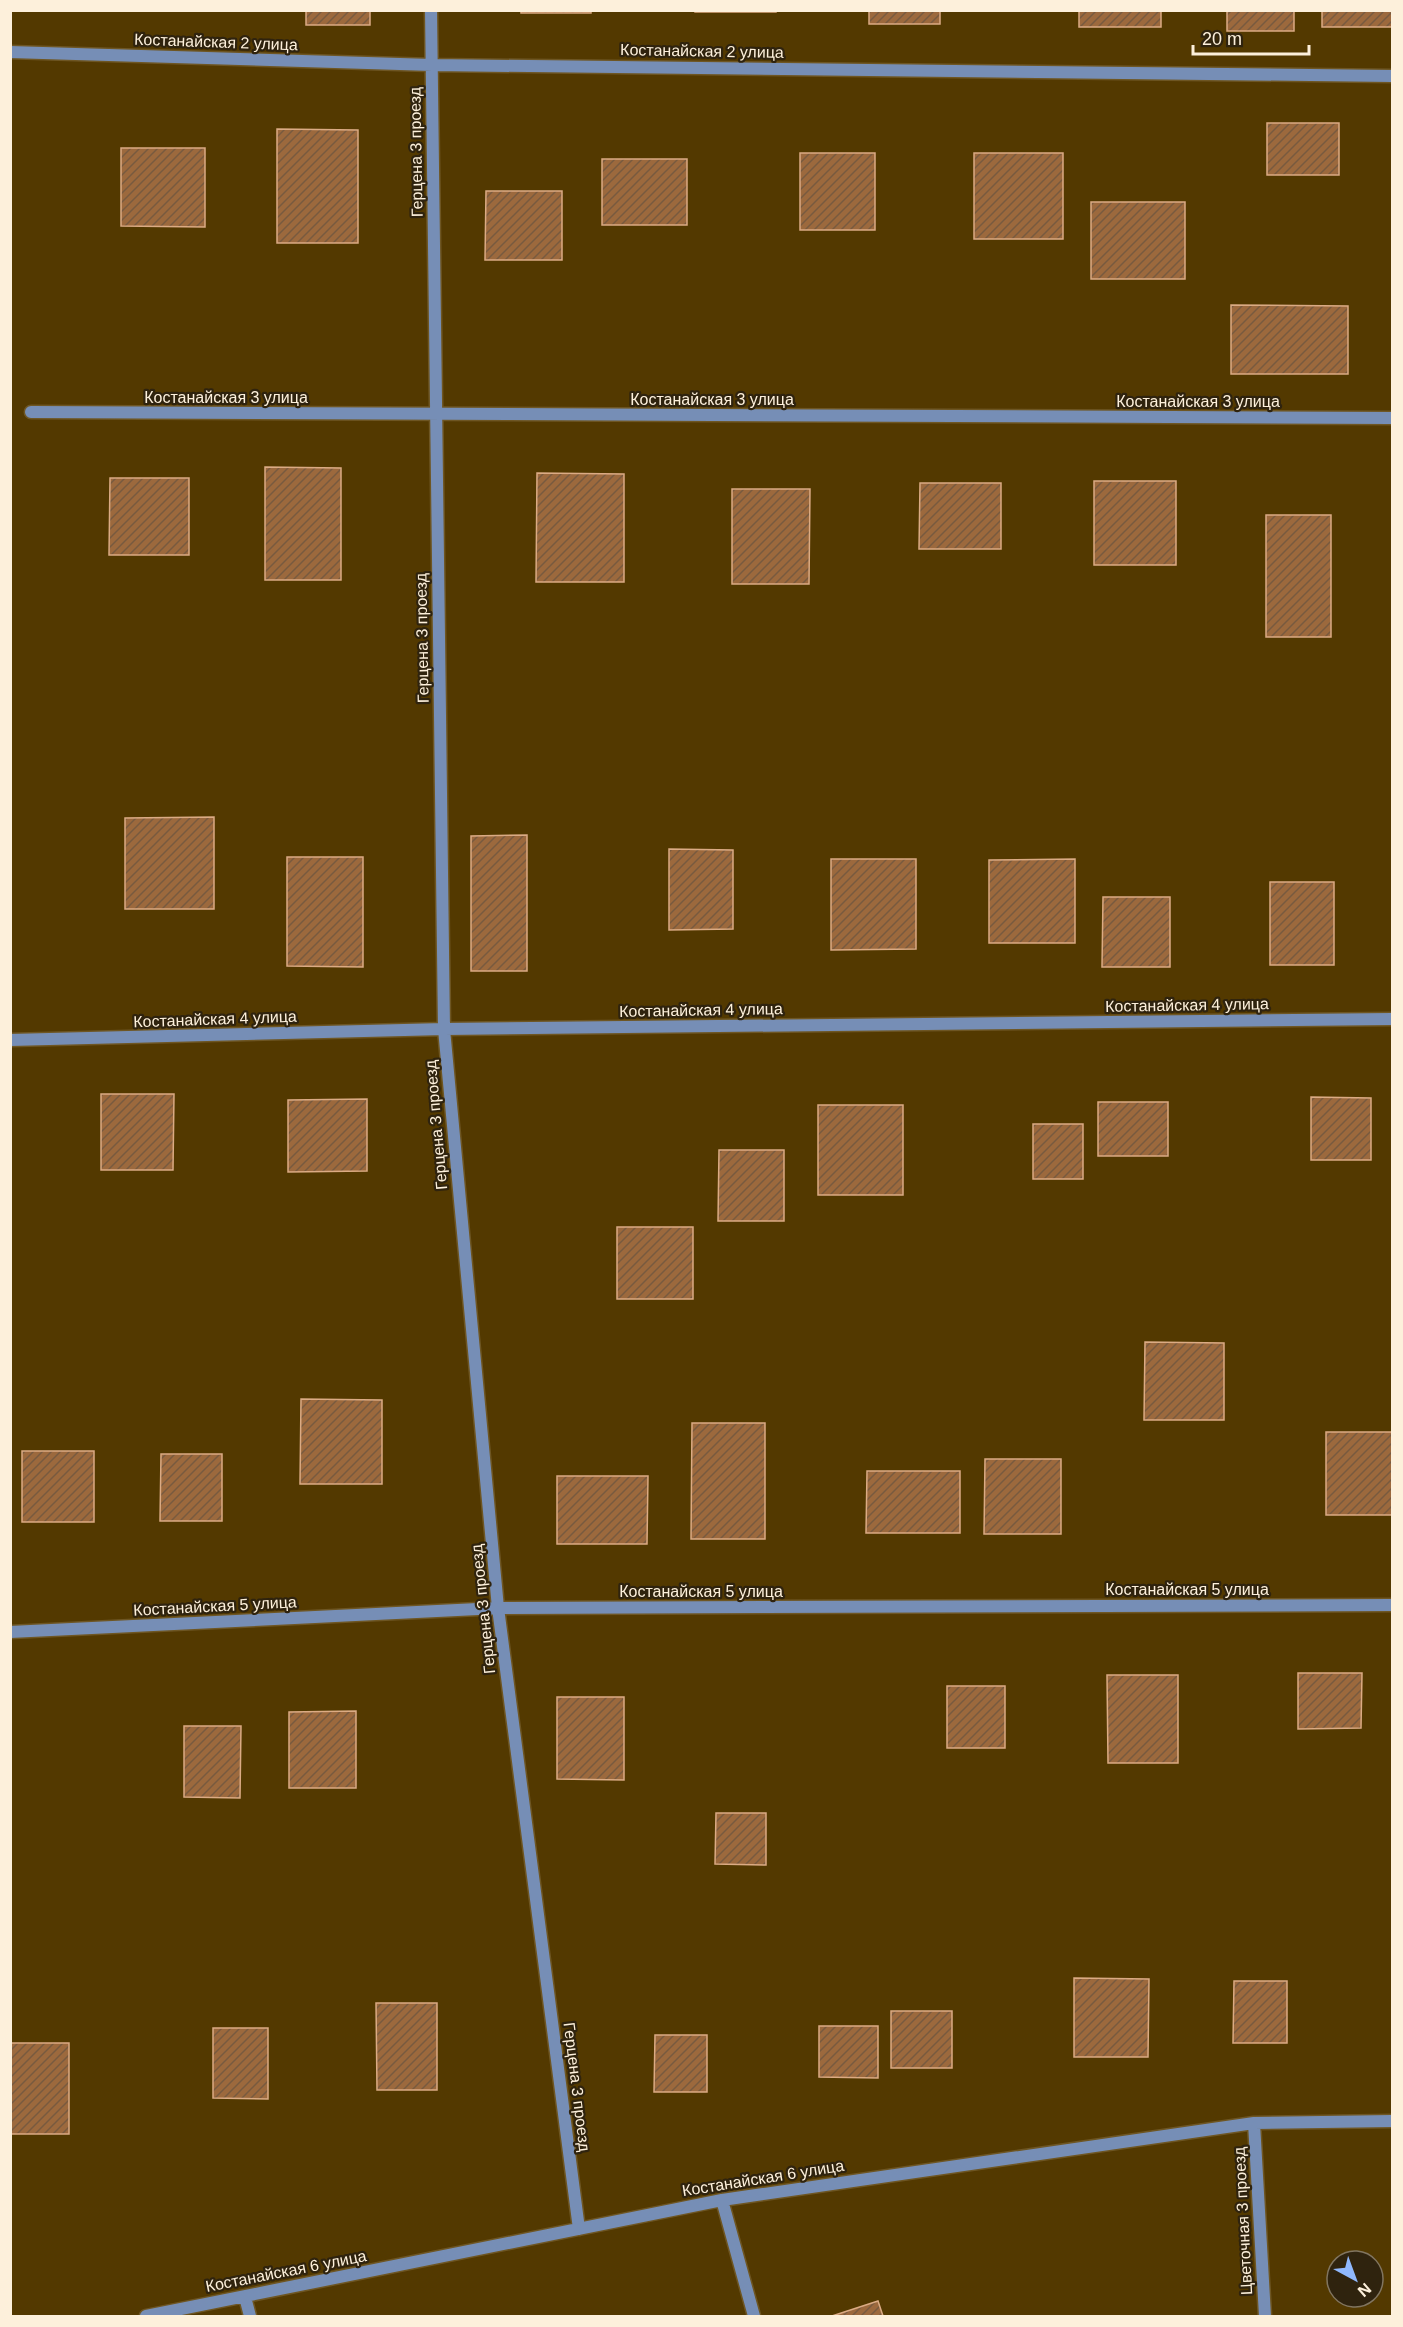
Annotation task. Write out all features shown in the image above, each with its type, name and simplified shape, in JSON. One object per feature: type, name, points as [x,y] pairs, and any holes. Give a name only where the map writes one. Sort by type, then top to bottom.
[{"type":"street","name":"Герцена 3 проезд","points":[[431,10],[444,1029],[498,1608],[579,2229]]},
{"type":"street","name":"Костанайская 2 улица","points":[[10,52],[432,65],[1392,76]]},
{"type":"street","name":"Костанайская 3 улица","points":[[31,412],[1392,418]]},
{"type":"street","name":"Костанайская 4 улица","points":[[10,1040],[444,1029],[1392,1019]]},
{"type":"street","name":"Костанайская 5 улица","points":[[10,1632],[498,1608],[1392,1605]]},
{"type":"street","name":"Костанайская 6 улица","points":[[146,2316],[722,2200],[1254,2123],[1392,2121]]},
{"type":"street","name":"Цветочная 3 проезд","points":[[1254,2123],[1265,2316]]},
{"type":"street","points":[[722,2200],[754,2316]]},
{"type":"street","points":[[245,2297],[250,2316]]},
{"type":"building","points":[[306,10],[370,10],[370,25],[306,25]]},
{"type":"building","points":[[521,10],[591,10],[591,13],[521,13]]},
{"type":"building","points":[[695,10],[776,10],[776,12],[695,12]]},
{"type":"building","points":[[869,10],[940,10],[940,24],[869,24]]},
{"type":"building","points":[[1079,10],[1161,10],[1161,27],[1079,27]]},
{"type":"building","points":[[1227,10],[1294,10],[1294,31],[1227,31]]},
{"type":"building","points":[[1322,10],[1392,10],[1392,27],[1322,27]]},
{"type":"building","points":[[1267,123],[1339,123],[1339,175],[1267,175]]},
{"type":"building","points":[[277,129],[358,130],[358,243],[277,243]]},
{"type":"building","points":[[121,148],[205,148],[205,227],[121,226]]},
{"type":"building","points":[[800,153],[875,153],[875,230],[800,230]]},
{"type":"building","points":[[974,153],[1063,153],[1063,239],[974,239]]},
{"type":"building","points":[[602,159],[687,159],[687,225],[602,225]]},
{"type":"building","points":[[486,191],[562,191],[562,260],[485,260]]},
{"type":"building","points":[[1091,202],[1185,202],[1185,279],[1091,279]]},
{"type":"building","points":[[1231,305],[1348,306],[1348,374],[1231,374]]},
{"type":"building","points":[[265,467],[341,468],[341,580],[265,580]]},
{"type":"building","points":[[537,473],[624,474],[624,582],[536,582]]},
{"type":"building","points":[[110,478],[189,478],[189,555],[109,555]]},
{"type":"building","points":[[1094,481],[1176,481],[1176,565],[1094,565]]},
{"type":"building","points":[[920,483],[1001,483],[1001,549],[919,549]]},
{"type":"building","points":[[732,489],[810,489],[809,584],[732,584]]},
{"type":"building","points":[[1266,515],[1331,515],[1331,637],[1266,637]]},
{"type":"building","points":[[214,817],[214,909],[125,909],[125,818]]},
{"type":"building","points":[[527,835],[527,971],[471,971],[471,836]]},
{"type":"building","points":[[669,849],[733,850],[733,929],[669,930]]},
{"type":"building","points":[[287,857],[363,857],[363,967],[287,966]]},
{"type":"building","points":[[831,859],[916,859],[916,949],[831,950]]},
{"type":"building","points":[[1075,859],[1075,943],[989,943],[989,860]]},
{"type":"building","points":[[1270,882],[1334,882],[1334,965],[1270,965]]},
{"type":"building","points":[[1103,897],[1170,897],[1170,967],[1102,967]]},
{"type":"building","points":[[101,1094],[174,1094],[173,1170],[101,1170]]},
{"type":"building","points":[[1311,1097],[1371,1098],[1371,1160],[1311,1160]]},
{"type":"building","points":[[367,1099],[367,1171],[288,1172],[288,1100]]},
{"type":"building","points":[[1098,1102],[1168,1102],[1168,1156],[1098,1156]]},
{"type":"building","points":[[818,1105],[903,1105],[903,1195],[818,1195]]},
{"type":"building","points":[[1033,1124],[1083,1124],[1083,1179],[1033,1179]]},
{"type":"building","points":[[719,1150],[784,1150],[784,1221],[718,1221]]},
{"type":"building","points":[[617,1227],[693,1227],[693,1299],[617,1299]]},
{"type":"building","points":[[1145,1342],[1224,1343],[1224,1420],[1144,1420]]},
{"type":"building","points":[[301,1399],[382,1400],[382,1484],[300,1484]]},
{"type":"building","points":[[692,1423],[765,1423],[765,1539],[691,1539]]},
{"type":"building","points":[[1326,1432],[1392,1432],[1392,1515],[1326,1515]]},
{"type":"building","points":[[22,1451],[94,1451],[94,1522],[22,1522]]},
{"type":"building","points":[[161,1454],[222,1454],[222,1521],[160,1521]]},
{"type":"building","points":[[985,1459],[1061,1459],[1061,1534],[984,1534]]},
{"type":"building","points":[[867,1471],[960,1471],[960,1533],[866,1533]]},
{"type":"building","points":[[557,1476],[648,1476],[647,1544],[557,1544]]},
{"type":"building","points":[[1298,1673],[1362,1673],[1361,1728],[1298,1729]]},
{"type":"building","points":[[1107,1675],[1178,1675],[1178,1763],[1108,1763]]},
{"type":"building","points":[[947,1686],[1005,1686],[1005,1748],[947,1748]]},
{"type":"building","points":[[557,1697],[624,1697],[624,1780],[557,1779]]},
{"type":"building","points":[[356,1711],[356,1788],[289,1788],[289,1712]]},
{"type":"building","points":[[184,1726],[241,1726],[240,1798],[184,1797]]},
{"type":"building","points":[[716,1813],[766,1813],[766,1865],[715,1864]]},
{"type":"building","points":[[1074,1978],[1149,1979],[1148,2057],[1074,2057]]},
{"type":"building","points":[[1234,1981],[1287,1981],[1287,2043],[1233,2043]]},
{"type":"building","points":[[376,2003],[437,2003],[437,2090],[377,2090]]},
{"type":"building","points":[[891,2011],[952,2011],[952,2068],[891,2068]]},
{"type":"building","points":[[819,2026],[878,2026],[878,2078],[819,2077]]},
{"type":"building","points":[[213,2028],[268,2028],[268,2099],[213,2098]]},
{"type":"building","points":[[655,2035],[707,2035],[707,2092],[654,2092]]},
{"type":"building","points":[[10,2043],[69,2043],[69,2134],[10,2134]]},
{"type":"building","points":[[878,2301],[883,2316],[832,2316]]}]
